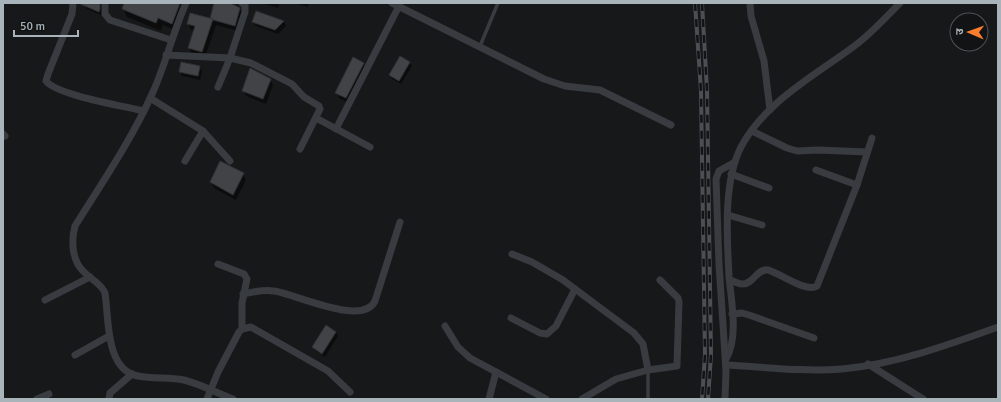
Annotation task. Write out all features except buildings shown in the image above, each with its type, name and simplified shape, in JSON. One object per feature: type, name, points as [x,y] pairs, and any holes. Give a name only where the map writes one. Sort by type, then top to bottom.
[{"type":"street","points":[[73,3],[72,14],[46,81],[54,87],[88,99],[144,111]]},
{"type":"street","points":[[105,3],[105,14],[110,20],[171,40]]},
{"type":"street","points":[[186,3],[144,111],[75,226],[72,236],[73,251],[82,271],[103,287],[105,293],[109,336],[117,359],[123,369],[132,374],[184,380],[233,399]]},
{"type":"street","points":[[218,87],[246,12],[245,5],[242,3]]},
{"type":"street","points":[[750,3],[751,16],[764,62],[770,110]]},
{"type":"street","points":[[726,362],[732,344],[728,215],[731,174],[741,146],[770,110],[869,34],[900,3]]},
{"type":"street","points":[[336,129],[395,5],[556,84],[595,88],[671,125]]},
{"type":"street","points":[[166,55],[230,58],[251,63],[292,84],[304,97],[319,106],[320,109],[300,149]]},
{"type":"street","points":[[150,98],[203,131],[230,161]]},
{"type":"street","points":[[316,118],[370,147]]},
{"type":"street","points":[[185,161],[203,131]]},
{"type":"street","points":[[752,131],[787,148],[797,151],[818,150],[867,152]]},
{"type":"street","points":[[730,280],[741,284],[746,284],[761,272],[768,270],[807,288],[817,286],[857,185],[872,138]]},
{"type":"street","points":[[725,399],[726,362],[719,264],[716,179],[719,170],[735,162]]},
{"type":"street","points":[[816,170],[857,185]]},
{"type":"street","points":[[731,174],[769,188]]},
{"type":"street","points":[[728,215],[762,225]]},
{"type":"street","points":[[243,294],[272,290],[340,310],[366,311],[371,308],[375,301],[400,222]]},
{"type":"street","points":[[512,254],[532,262],[575,288],[640,338],[643,344],[648,370]]},
{"type":"street","points":[[218,264],[246,276],[247,283],[243,294],[242,329]]},
{"type":"street","points":[[45,300],[90,277]]},
{"type":"street","points":[[582,399],[616,379],[648,370],[675,367],[678,363],[679,302],[678,298],[660,280]]},
{"type":"street","points":[[511,318],[540,333],[547,334],[556,326],[575,288]]},
{"type":"street","points":[[732,314],[742,313],[749,315],[814,338]]},
{"type":"street","points":[[445,326],[464,353],[546,399]]},
{"type":"street","points":[[726,362],[815,370],[842,368],[932,350],[998,326]]},
{"type":"street","points":[[207,399],[239,332],[242,329],[250,327],[312,362],[338,379],[350,392]]},
{"type":"street","points":[[74,355],[109,336]]},
{"type":"street","points":[[868,364],[923,399]]},
{"type":"street","points":[[489,399],[496,372]]},
{"type":"street","points":[[109,399],[110,393],[132,374]]},
{"type":"street","points":[[37,399],[49,394]]},
{"type":"lane","points":[[480,46],[498,3]]},
{"type":"lane","points":[[648,370],[648,399]]},
{"type":"railway","points":[[695,3],[701,91],[705,355],[702,399]]},
{"type":"railway","points":[[702,3],[707,90],[711,355],[708,399]]}]
